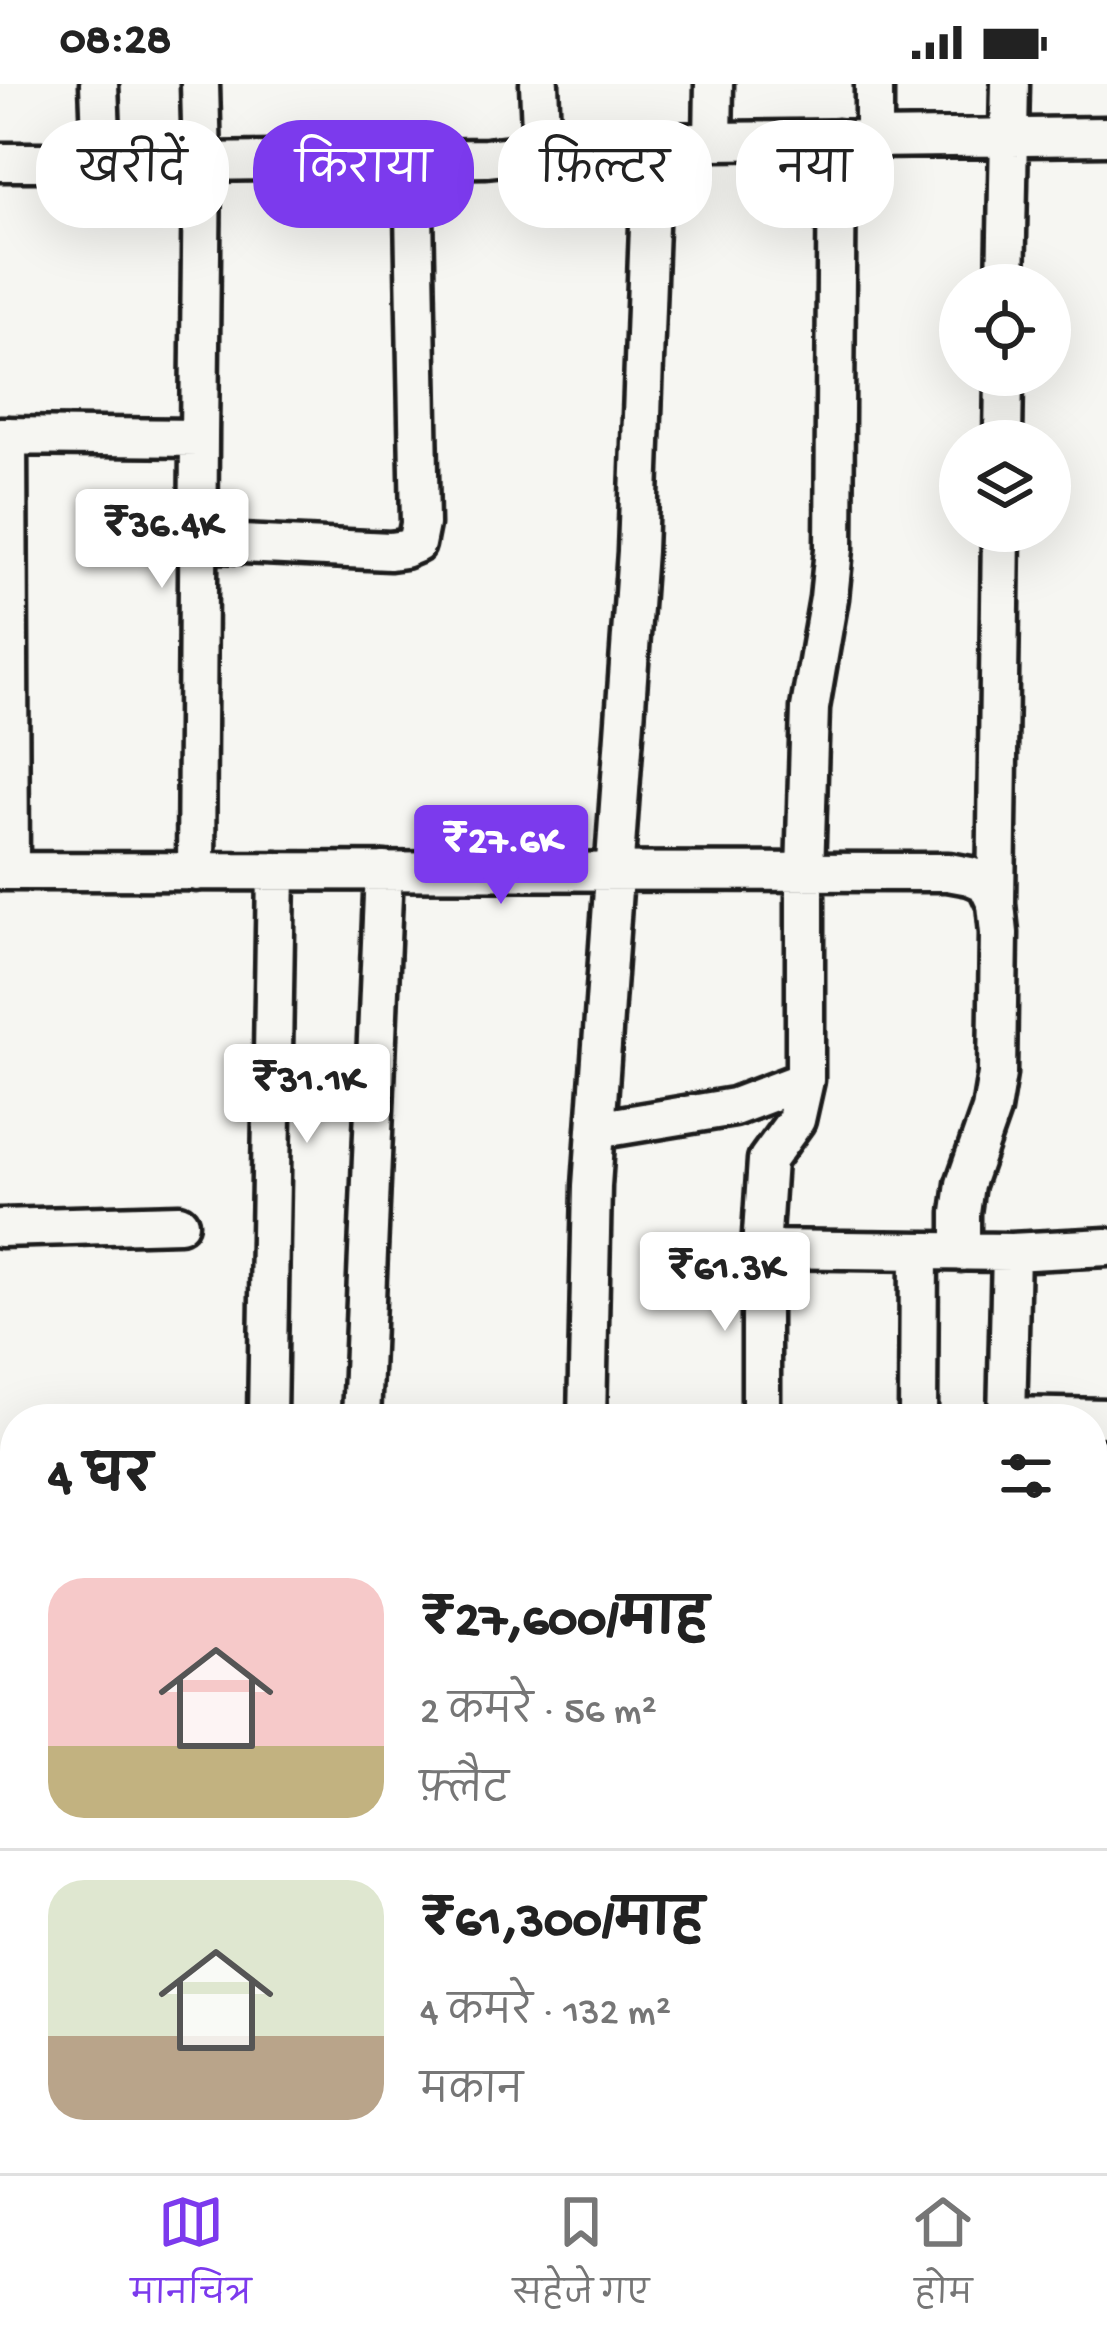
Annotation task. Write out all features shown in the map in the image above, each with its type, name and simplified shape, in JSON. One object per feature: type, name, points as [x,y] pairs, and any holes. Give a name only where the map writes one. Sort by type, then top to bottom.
[{"type":"street","points":[[99,84],[100,120]]},
{"type":"street","points":[[200,84],[201,120]]},
{"type":"street","points":[[539,84],[541,120]]},
{"type":"street","points":[[714,84],[713,141],[736,141]]},
{"type":"street","points":[[874,84],[874,120]]},
{"type":"street","points":[[1007,264],[1010,84]]},
{"type":"street","points":[[894,139],[1107,136]]},
{"type":"street","points":[[0,162],[36,162]]},
{"type":"street","points":[[196,872],[201,228]]},
{"type":"street","points":[[198,542],[389,551],[416,544],[420,524],[414,228]]},
{"type":"street","points":[[587,1404],[592,1186],[637,551],[649,228]]},
{"type":"street","points":[[760,1404],[765,1167],[801,1108],[806,1080],[810,708],[835,549],[836,228]]},
{"type":"street","points":[[199,438],[4,436],[5,871],[948,872],[986,883],[996,904]]},
{"type":"street","points":[[961,1252],[965,1184],[991,1110],[997,1074],[1000,552]]},
{"type":"street","points":[[267,1404],[276,871]]},
{"type":"street","points":[[363,1404],[384,872]]},
{"type":"street","points":[[596,1130],[751,1102],[806,1080]]},
{"type":"street","points":[[751,1102],[782,1139]]},
{"type":"street","points":[[0,1228],[179,1223]]},
{"type":"street","points":[[761,1249],[1011,1252],[1107,1247]]},
{"type":"street","points":[[918,1404],[919,1252]]},
{"type":"street","points":[[1007,1404],[1011,1252]]}]
